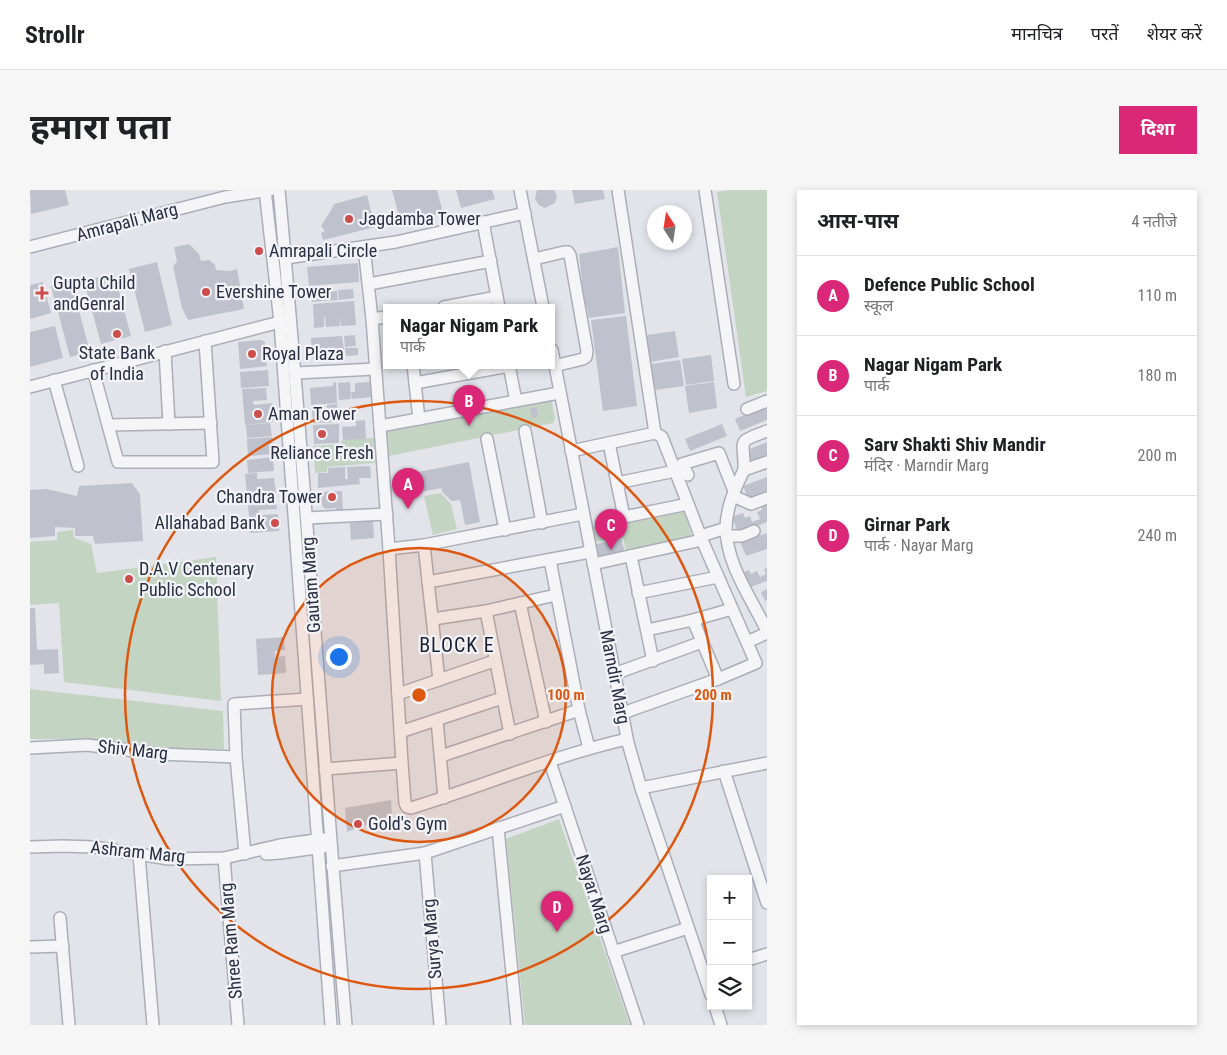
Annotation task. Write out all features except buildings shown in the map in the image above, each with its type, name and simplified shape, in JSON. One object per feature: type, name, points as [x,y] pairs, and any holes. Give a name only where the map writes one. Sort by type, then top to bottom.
[{"type":"street","points":[[225,197],[244,190]]},
{"type":"street","points":[[225,197],[267,190]]},
{"type":"street","name":"Gautam Marg","points":[[267,190],[280,322],[331,1025]]},
{"type":"street","name":"Gautam Marg","points":[[279,190],[296,373],[330,842],[346,1025]]},
{"type":"street","points":[[520,190],[542,304]]},
{"type":"street","points":[[618,190],[656,433]]},
{"type":"street","points":[[705,190],[734,384]]},
{"type":"street","name":"Amrapali Marg","points":[[30,248],[225,197]]},
{"type":"street","points":[[286,258],[364,247],[525,213]]},
{"type":"street","points":[[476,304],[498,302],[483,222]]},
{"type":"street","points":[[364,247],[372,319],[380,426],[390,512],[389,549],[405,804],[411,808],[589,748],[627,739]]},
{"type":"street","points":[[534,259],[564,252],[568,252],[570,255],[587,351],[586,357],[582,359],[555,366]]},
{"type":"street","points":[[368,284],[491,261]]},
{"type":"street","points":[[372,319],[383,317]]},
{"type":"street","points":[[30,386],[280,322]]},
{"type":"street","points":[[93,370],[118,462],[213,462],[205,341]]},
{"type":"street","points":[[165,351],[169,424]]},
{"type":"street","points":[[296,373],[375,368]]},
{"type":"street","points":[[414,369],[419,419]]},
{"type":"street","points":[[415,383],[488,369]]},
{"type":"street","points":[[510,369],[516,401]]},
{"type":"street","name":"Marndir Marg","points":[[555,369],[627,739],[640,788],[688,928],[707,974]]},
{"type":"street","points":[[54,380],[78,466]]},
{"type":"street","points":[[380,426],[559,392]]},
{"type":"street","points":[[747,409],[767,401]]},
{"type":"street","points":[[108,425],[211,423]]},
{"type":"street","points":[[525,431],[542,523]]},
{"type":"street","points":[[747,642],[767,632],[762,610],[735,567],[727,532],[733,494],[744,470],[743,443],[745,439],[767,431]]},
{"type":"street","points":[[571,451],[656,433],[662,437],[702,538],[756,663],[718,679],[623,713]]},
{"type":"street","points":[[487,439],[505,530]]},
{"type":"street","points":[[610,443],[624,518],[688,504]]},
{"type":"street","points":[[688,475],[682,464],[719,453],[733,494],[751,504],[767,498]]},
{"type":"street","points":[[744,470],[767,462]]},
{"type":"street","points":[[617,483],[675,472]]},
{"type":"street","points":[[307,518],[390,512]]},
{"type":"street","points":[[389,549],[424,545],[583,514]]},
{"type":"street","points":[[428,582],[550,560],[631,556],[727,532],[742,536],[754,531]]},
{"type":"street","points":[[424,545],[439,680]]},
{"type":"street","points":[[631,556],[652,661]]},
{"type":"street","points":[[550,560],[579,710],[589,748]]},
{"type":"street","points":[[638,593],[718,576]]},
{"type":"street","points":[[433,619],[486,611],[556,595]]},
{"type":"street","points":[[520,603],[546,722]]},
{"type":"street","points":[[647,630],[732,609]]},
{"type":"street","points":[[486,611],[494,662],[510,734]]},
{"type":"street","points":[[693,620],[718,679]]},
{"type":"street","points":[[614,674],[702,642]]},
{"type":"street","points":[[398,694],[494,662]]},
{"type":"street","points":[[400,732],[502,698]]},
{"type":"street","points":[[245,854],[236,757],[234,704],[306,699]]},
{"type":"street","points":[[441,756],[579,710]]},
{"type":"street","points":[[437,720],[444,798]]},
{"type":"street","name":"Shiv Marg","points":[[30,748],[87,745],[159,754],[236,757]]},
{"type":"street","name":"Nayar Marg","points":[[550,762],[638,1025]]},
{"type":"street","points":[[325,769],[402,763]]},
{"type":"street","points":[[640,788],[767,763]]},
{"type":"street","points":[[724,771],[767,903]]},
{"type":"street","points":[[332,866],[425,853],[565,806]]},
{"type":"street","points":[[498,828],[517,1025]]},
{"type":"street","name":"Ashram Marg","points":[[30,847],[94,847],[169,859],[224,858],[245,854],[280,853],[317,843],[330,842]]},
{"type":"street","name":"Surya Marg","points":[[425,853],[440,1025]]},
{"type":"street","points":[[139,855],[153,1025]]},
{"type":"street","name":"Shree Ram Marg","points":[[224,858],[238,1025]]},
{"type":"street","points":[[60,918],[69,1025]]},
{"type":"street","points":[[613,952],[688,928]]},
{"type":"street","points":[[30,947],[63,946]]},
{"type":"street","points":[[752,959],[767,954]]},
{"type":"street","points":[[716,1010],[721,1025]]},
{"type":"green space","points":[[767,190],[767,391],[746,397],[717,192]]},
{"type":"green space","points":[[551,397],[555,419],[553,423],[389,456],[386,429]]},
{"type":"green space","points":[[374,438],[375,463],[327,467],[327,472],[315,473],[313,446],[341,444],[342,440]]},
{"type":"green space","points":[[441,493],[451,504],[457,529],[433,535],[424,496]]},
{"type":"green space","points":[[683,507],[693,540],[627,555],[623,538],[594,542],[591,527]]},
{"type":"green space","points":[[73,530],[74,538],[91,544],[97,573],[216,557],[221,701],[64,682],[59,603],[30,605],[30,542],[57,540],[57,532]]},
{"type":"green space","points":[[30,689],[223,711],[224,749],[177,751],[92,739],[30,739]]},
{"type":"green space","points":[[559,819],[630,1025],[525,1025],[506,839]]},
{"type":"place","name":"Jagdamba Tower","points":[[349,219]]},
{"type":"place","name":"Amrapali Circle","points":[[259,251]]},
{"type":"place","name":"Evershine Tower","points":[[206,292]]},
{"type":"place","name":"Gupta Child andGenral","points":[[42,293]]},
{"type":"place","name":"State Bank of India","points":[[117,334]]},
{"type":"place","name":"Royal Plaza","points":[[252,354]]},
{"type":"place","name":"Aman Tower","points":[[258,414]]},
{"type":"place","name":"Nagar Nigam Park","points":[[469,426]]},
{"type":"place","name":"Reliance Fresh","points":[[322,434]]},
{"type":"place","name":"Chandra Tower","points":[[332,497]]},
{"type":"place","name":"Defence Public School","points":[[408,509]]},
{"type":"place","name":"Allahabad Bank","points":[[275,523]]},
{"type":"place","name":"Sarv Shakti Shiv Mandir","points":[[611,550]]},
{"type":"place","name":"D.A.V Centenary Public School","points":[[129,579]]},
{"type":"place","name":"Gold's Gym","points":[[358,824]]},
{"type":"place","name":"Girnar Park","points":[[557,932]]},
{"type":"district","name":"BLOCK E","points":[[457,645]]}]
